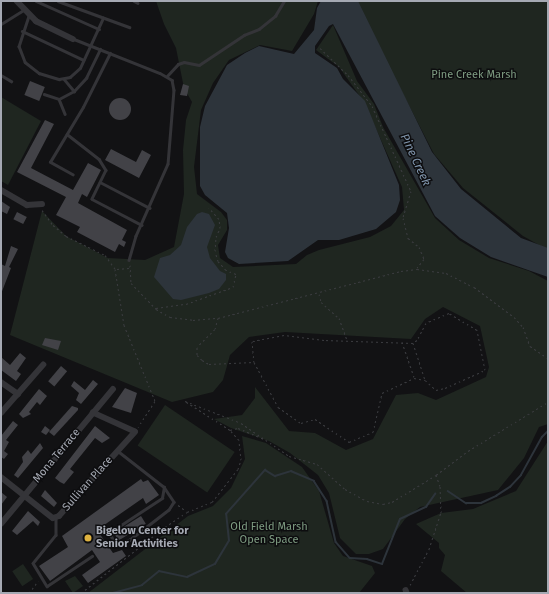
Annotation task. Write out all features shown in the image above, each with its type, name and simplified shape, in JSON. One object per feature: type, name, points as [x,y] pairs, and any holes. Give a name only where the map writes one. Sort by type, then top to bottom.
[{"type":"street","points":[[17,1],[29,16],[73,39]]},
{"type":"street","points":[[1,190],[27,205],[42,204]]},
{"type":"street","points":[[1,413],[43,365]]},
{"type":"street","points":[[1,382],[18,394]]},
{"type":"street","name":"Mona Terrace","points":[[1,524],[113,389]]},
{"type":"street","points":[[93,413],[135,432]]},
{"type":"street","name":"Sullivan Place","points":[[1,477],[53,518],[56,517],[135,432]]},
{"type":"lane","points":[[36,1],[99,29]]},
{"type":"lane","points":[[58,1],[129,27]]},
{"type":"lane","points":[[134,1],[138,3]]},
{"type":"lane","points":[[167,76],[178,64],[184,62],[199,65],[244,35],[259,28],[275,16],[284,1]]},
{"type":"lane","points":[[1,24],[23,10]]},
{"type":"lane","points":[[29,16],[22,31],[19,46],[27,66],[48,78],[64,79],[73,75],[84,60],[103,18]]},
{"type":"lane","points":[[22,31],[84,60]]},
{"type":"lane","points":[[73,39],[167,76],[172,80],[174,90],[168,164],[129,260]]},
{"type":"lane","points":[[44,94],[59,99],[74,91],[86,78],[100,49]]},
{"type":"lane","points":[[73,175],[50,162],[67,134],[110,53]]},
{"type":"lane","points":[[1,75],[11,81]]},
{"type":"lane","points":[[64,79],[74,91]]},
{"type":"lane","points":[[59,99],[65,114]]},
{"type":"lane","points":[[67,134],[99,159],[106,170],[92,199],[142,225]]},
{"type":"lane","points":[[100,182],[150,208]]},
{"type":"lane","points":[[117,451],[164,487],[174,502],[169,510],[130,540],[121,545],[113,543],[110,538],[112,531],[162,498],[164,487]]},
{"type":"lane","points":[[56,517],[56,535],[33,563],[49,587],[92,556]]},
{"type":"path","points":[[320,48],[348,74],[372,106],[411,191],[403,218],[408,238],[419,247],[424,259],[416,269]]},
{"type":"path","points":[[42,204],[42,211],[53,225],[77,243],[104,255],[116,269],[124,325],[155,401],[135,432]]},
{"type":"path","points":[[156,308],[186,304],[233,287],[236,274],[226,270],[218,261],[215,251],[216,237],[220,228],[219,219],[209,208]]},
{"type":"path","points":[[129,260],[132,283],[137,291],[156,308],[170,316],[193,320],[218,318],[416,269],[446,273],[474,287],[514,316],[523,327],[530,346],[548,358]]},
{"type":"path","points":[[116,269],[130,268]]},
{"type":"path","points":[[318,293],[321,302],[339,318],[347,340]]},
{"type":"path","points":[[412,343],[425,380],[436,390],[445,388],[485,370],[477,330],[449,313],[426,324],[417,340],[412,343],[284,335],[252,341],[254,362],[278,408],[301,423],[315,419],[349,442],[373,432],[377,407],[382,393],[414,378],[425,380]]},
{"type":"path","points":[[218,318],[215,329],[197,348],[197,355],[209,364],[254,362]]},
{"type":"path","points":[[402,342],[414,378]]},
{"type":"path","points":[[81,593],[187,512],[212,502],[238,469],[242,455],[241,446],[230,430],[185,401],[241,423],[289,456],[317,464],[346,489],[376,504],[392,502],[436,475],[468,451],[548,402]]},
{"type":"path","points":[[230,430],[238,428],[269,441]]},
{"type":"path","points":[[406,591],[429,549],[441,513],[440,486],[436,475]]},
{"type":"path","points":[[174,502],[187,512]]},
{"type":"path","points":[[29,593],[42,577]]},
{"type":"green space","points":[[156,1],[318,1],[314,14],[292,51],[260,45],[229,60],[213,83],[201,110],[194,167],[197,194],[221,212],[227,220],[227,230],[218,245],[220,258],[233,267],[296,264],[307,255],[319,250],[370,237],[391,226],[404,210],[402,187],[364,102],[339,67],[316,50],[333,25],[357,81],[374,104],[383,127],[435,218],[459,240],[489,258],[529,271],[548,281],[548,424],[539,427],[524,458],[498,490],[420,507],[405,519],[383,549],[369,554],[356,554],[340,538],[329,493],[318,475],[290,453],[269,441],[231,428],[214,419],[242,415],[255,398],[255,387],[289,431],[315,433],[346,450],[373,439],[396,395],[418,393],[436,400],[486,377],[489,367],[480,326],[443,307],[425,319],[411,339],[285,332],[249,337],[230,355],[223,380],[213,392],[172,402],[10,335],[42,211],[66,236],[108,258],[145,260],[174,247],[184,194],[183,150],[186,120],[192,102],[184,88],[176,48],[164,24]]},
{"type":"green space","name":"Pine Creek Marsh","points":[[355,1],[548,1],[548,250],[523,236],[463,188],[434,154]]},
{"type":"green space","points":[[1,97],[41,121],[8,185],[1,181]]},
{"type":"green space","points":[[165,405],[235,452],[207,493],[138,446]]},
{"type":"green space","name":"Old Field Marsh Open Space","points":[[242,436],[266,443],[302,467],[319,491],[334,543],[343,556],[372,566],[375,573],[359,593],[88,593],[188,516],[213,506],[231,488],[245,459]]},
{"type":"green space","points":[[548,441],[548,593],[467,593],[441,571],[445,555],[439,548],[439,543],[416,524],[441,513],[473,509],[516,491]]},
{"type":"green space","points":[[23,564],[33,579],[22,586],[12,571]]},
{"type":"green space","points":[[75,576],[83,586],[73,593],[65,581]]},
{"type":"water","points":[[321,1],[358,1],[432,152],[461,189],[521,238],[548,248],[548,277],[491,257],[460,238],[435,216],[333,24],[329,26],[315,46],[315,53],[337,68],[343,79],[365,101],[399,185],[400,200],[396,212],[376,229],[339,240],[318,240],[288,261],[239,264],[228,258],[225,252],[229,228],[227,213],[205,195],[200,186],[200,127],[205,106],[227,65],[245,53],[259,46],[294,54],[314,30],[317,8]]},
{"type":"water","points":[[202,212],[209,214],[215,225],[207,247],[210,258],[220,271],[226,274],[226,280],[219,289],[209,293],[181,300],[173,299],[154,277],[160,258],[170,255],[181,245],[187,227],[197,214]]},
{"type":"building","points":[[30,81],[45,87],[39,101],[24,95]]},
{"type":"building","points":[[183,84],[189,86],[187,96],[180,95]]},
{"type":"building","points":[[116,98],[124,98],[131,105],[131,113],[124,120],[116,120],[109,113],[109,105]]},
{"type":"building","points":[[45,120],[54,124],[31,168],[73,190],[88,163],[101,170],[87,197],[82,194],[78,203],[127,230],[122,240],[126,242],[124,247],[119,244],[115,252],[77,232],[80,227],[56,215],[66,197],[17,172]]},
{"type":"building","points":[[111,149],[136,162],[142,150],[151,155],[139,178],[105,160]]},
{"type":"building","points":[[1,201],[10,207],[7,214],[1,211]]},
{"type":"building","points":[[17,212],[27,217],[23,224],[13,219]]},
{"type":"building","points":[[11,246],[18,249],[9,267],[11,268],[1,294],[1,264],[5,266]]},
{"type":"building","points":[[45,338],[61,341],[58,350],[42,345]]},
{"type":"building","points":[[20,353],[26,358],[17,371],[21,374],[16,381],[1,370],[1,357],[10,365]]},
{"type":"building","points":[[61,366],[67,371],[54,386],[48,381]]},
{"type":"building","points":[[93,380],[98,384],[81,404],[76,400],[79,393],[71,386],[74,381],[85,390]]},
{"type":"building","points":[[125,388],[137,393],[131,413],[112,407]]},
{"type":"building","points":[[39,389],[47,396],[40,405],[37,402],[29,412],[31,414],[23,418],[19,414]]},
{"type":"building","points":[[72,406],[78,408],[78,410],[54,436],[49,432]]},
{"type":"building","points":[[13,421],[18,425],[6,440],[9,442],[4,451],[8,454],[4,459],[1,457],[1,436]]},
{"type":"building","points":[[45,426],[50,430],[46,435],[41,432]]},
{"type":"building","points":[[95,426],[110,438],[102,443],[95,438],[70,469],[74,472],[64,484],[60,482],[55,478]]},
{"type":"building","points":[[40,443],[43,448],[18,478],[14,475],[23,462],[22,457],[28,450],[31,454]]},
{"type":"building","points":[[141,479],[143,482],[148,480],[159,495],[146,504],[143,498],[97,530],[113,553],[122,550],[126,556],[88,583],[82,575],[100,562],[92,550],[50,581],[39,566],[68,547],[62,536]]},
{"type":"building","points":[[45,490],[57,503],[54,507],[41,496]]},
{"type":"building","points":[[1,492],[7,497],[1,505]]},
{"type":"building","points":[[28,511],[40,522],[38,526],[33,521],[17,535],[12,531]]},
{"type":"building","points":[[141,516],[146,524],[119,541],[114,533]]},
{"type":"waterway","name":"Pine Creek","points":[[448,491],[466,503],[481,503],[496,496],[510,487],[521,475],[542,437],[548,431]]},
{"type":"waterway","name":"Pine Creek","points":[[113,593],[142,585],[159,571],[187,577],[215,564],[229,541],[226,514],[265,470],[275,476],[291,471],[314,481],[327,501],[336,542],[350,558],[367,559],[382,564],[400,519],[426,507],[435,494]]},
{"type":"place","name":"Bigelow Center for Senior Activities","points":[[88,538]]}]
